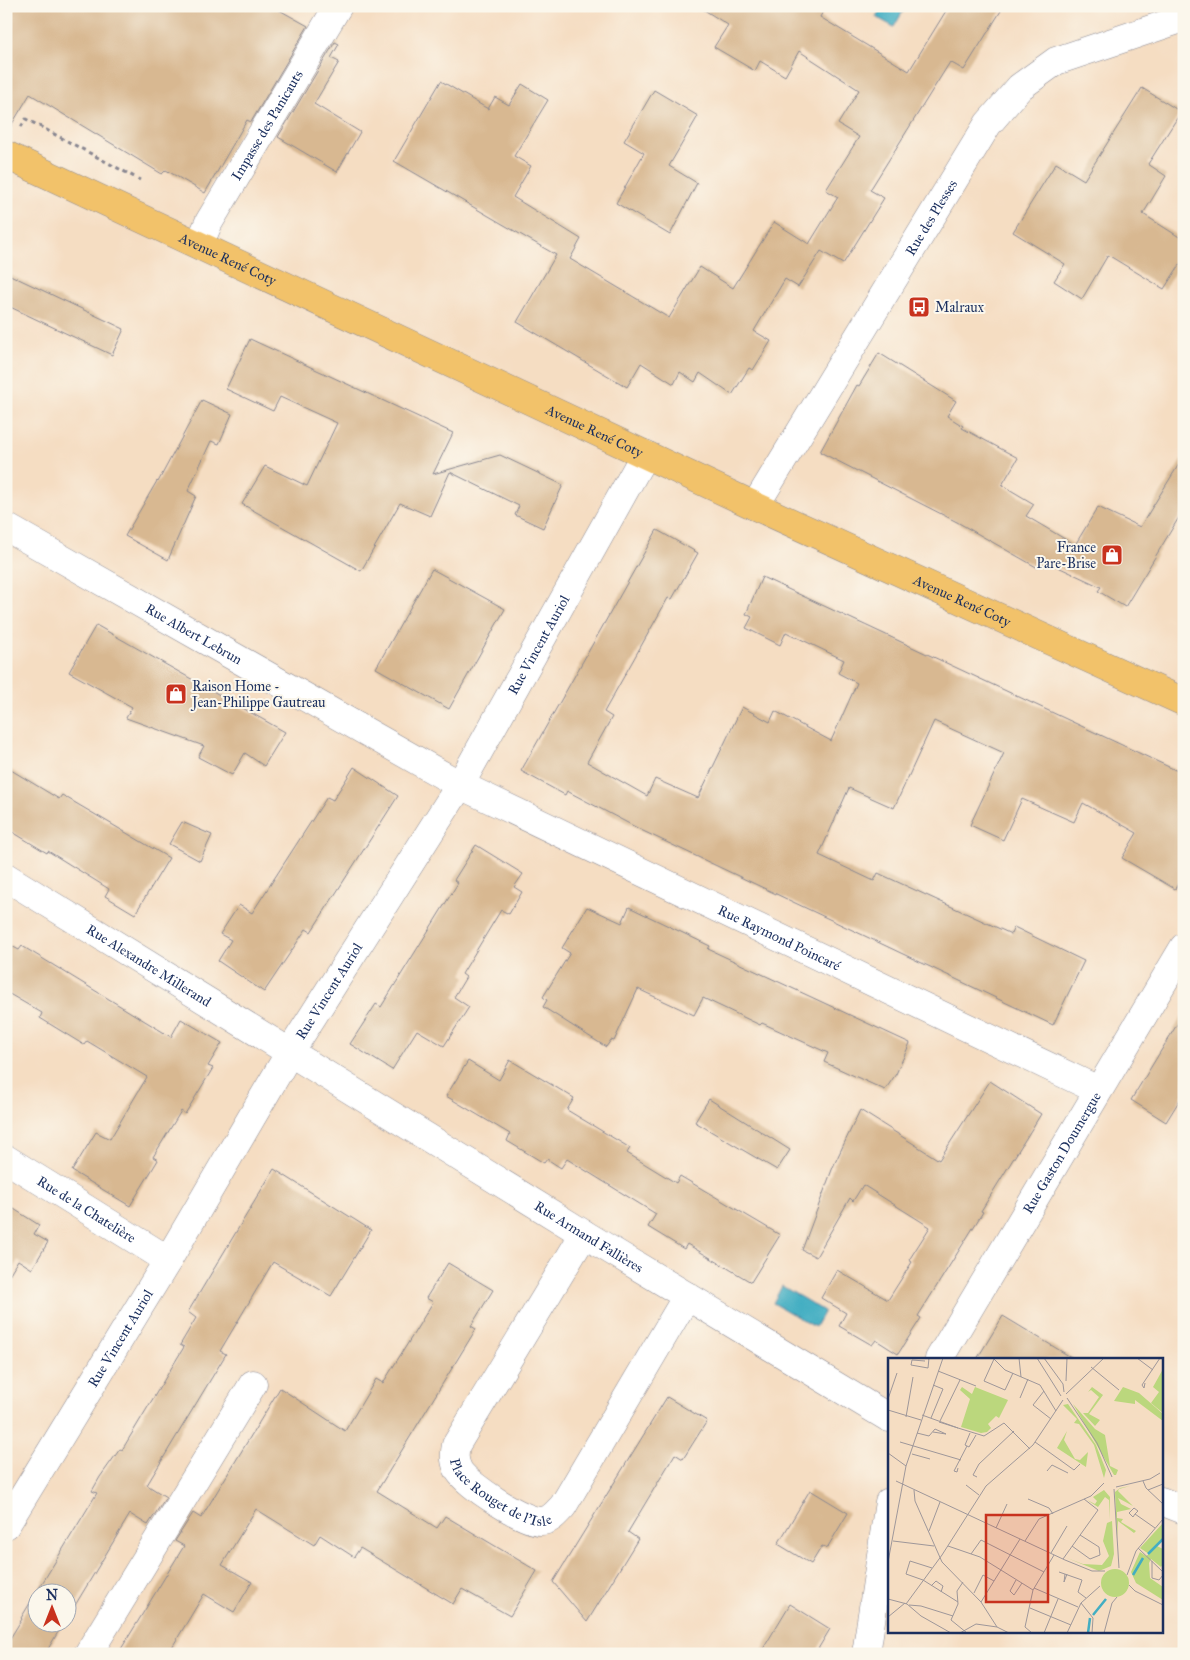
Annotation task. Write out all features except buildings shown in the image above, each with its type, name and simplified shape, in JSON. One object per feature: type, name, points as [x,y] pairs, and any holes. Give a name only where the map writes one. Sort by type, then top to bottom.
[{"type":"main road","name":"Avenue René Coty","points":[[12,144],[199,245],[755,506],[1184,702]]},
{"type":"street","name":"Impasse des Panicauts","points":[[199,245],[209,222],[338,6]]},
{"type":"street","name":"Rue des Plesses","points":[[755,506],[988,124],[1020,87],[1056,61],[1184,18]]},
{"type":"street","name":"Rue Vincent Auriol","points":[[6,1525],[168,1260],[290,1052],[460,785],[645,454]]},
{"type":"street","name":"Rue Albert Lebrun","points":[[6,527],[460,785]]},
{"type":"street","name":"Rue Raymond Poincaré","points":[[460,785],[1098,1090]]},
{"type":"street","name":"Rue Alexandre Millerand","points":[[6,877],[290,1052]]},
{"type":"street","name":"Rue Gaston Doumergue","points":[[940,1358],[1184,948]]},
{"type":"street","name":"Rue Armand Fallières","points":[[290,1052],[584,1234],[888,1417]]},
{"type":"street","name":"Rue de la Chatelière","points":[[6,1159],[168,1260]]},
{"type":"street","name":"Place Rouget de l'Isle","points":[[584,1234],[456,1445],[454,1456],[458,1469],[468,1482],[530,1520],[543,1521],[554,1516],[563,1506],[687,1296]]},
{"type":"street","points":[[88,1654],[253,1384]]},
{"type":"street","points":[[1162,1500],[1184,1510]]},
{"type":"street","points":[[866,1654],[888,1509]]},
{"type":"path","points":[[12,144],[26,119],[149,184]]},
{"type":"water","points":[[882,6],[906,6],[894,27],[876,17]]},
{"type":"water","points":[[782,1286],[824,1311],[815,1327],[773,1303]]},
{"type":"place","name":"Malraux","points":[[919,307]]},
{"type":"place","name":"France Pare-Brise","points":[[1112,555]]},
{"type":"place","name":"Raison Home - Jean-Philippe Gautreau","points":[[176,694]]}]
